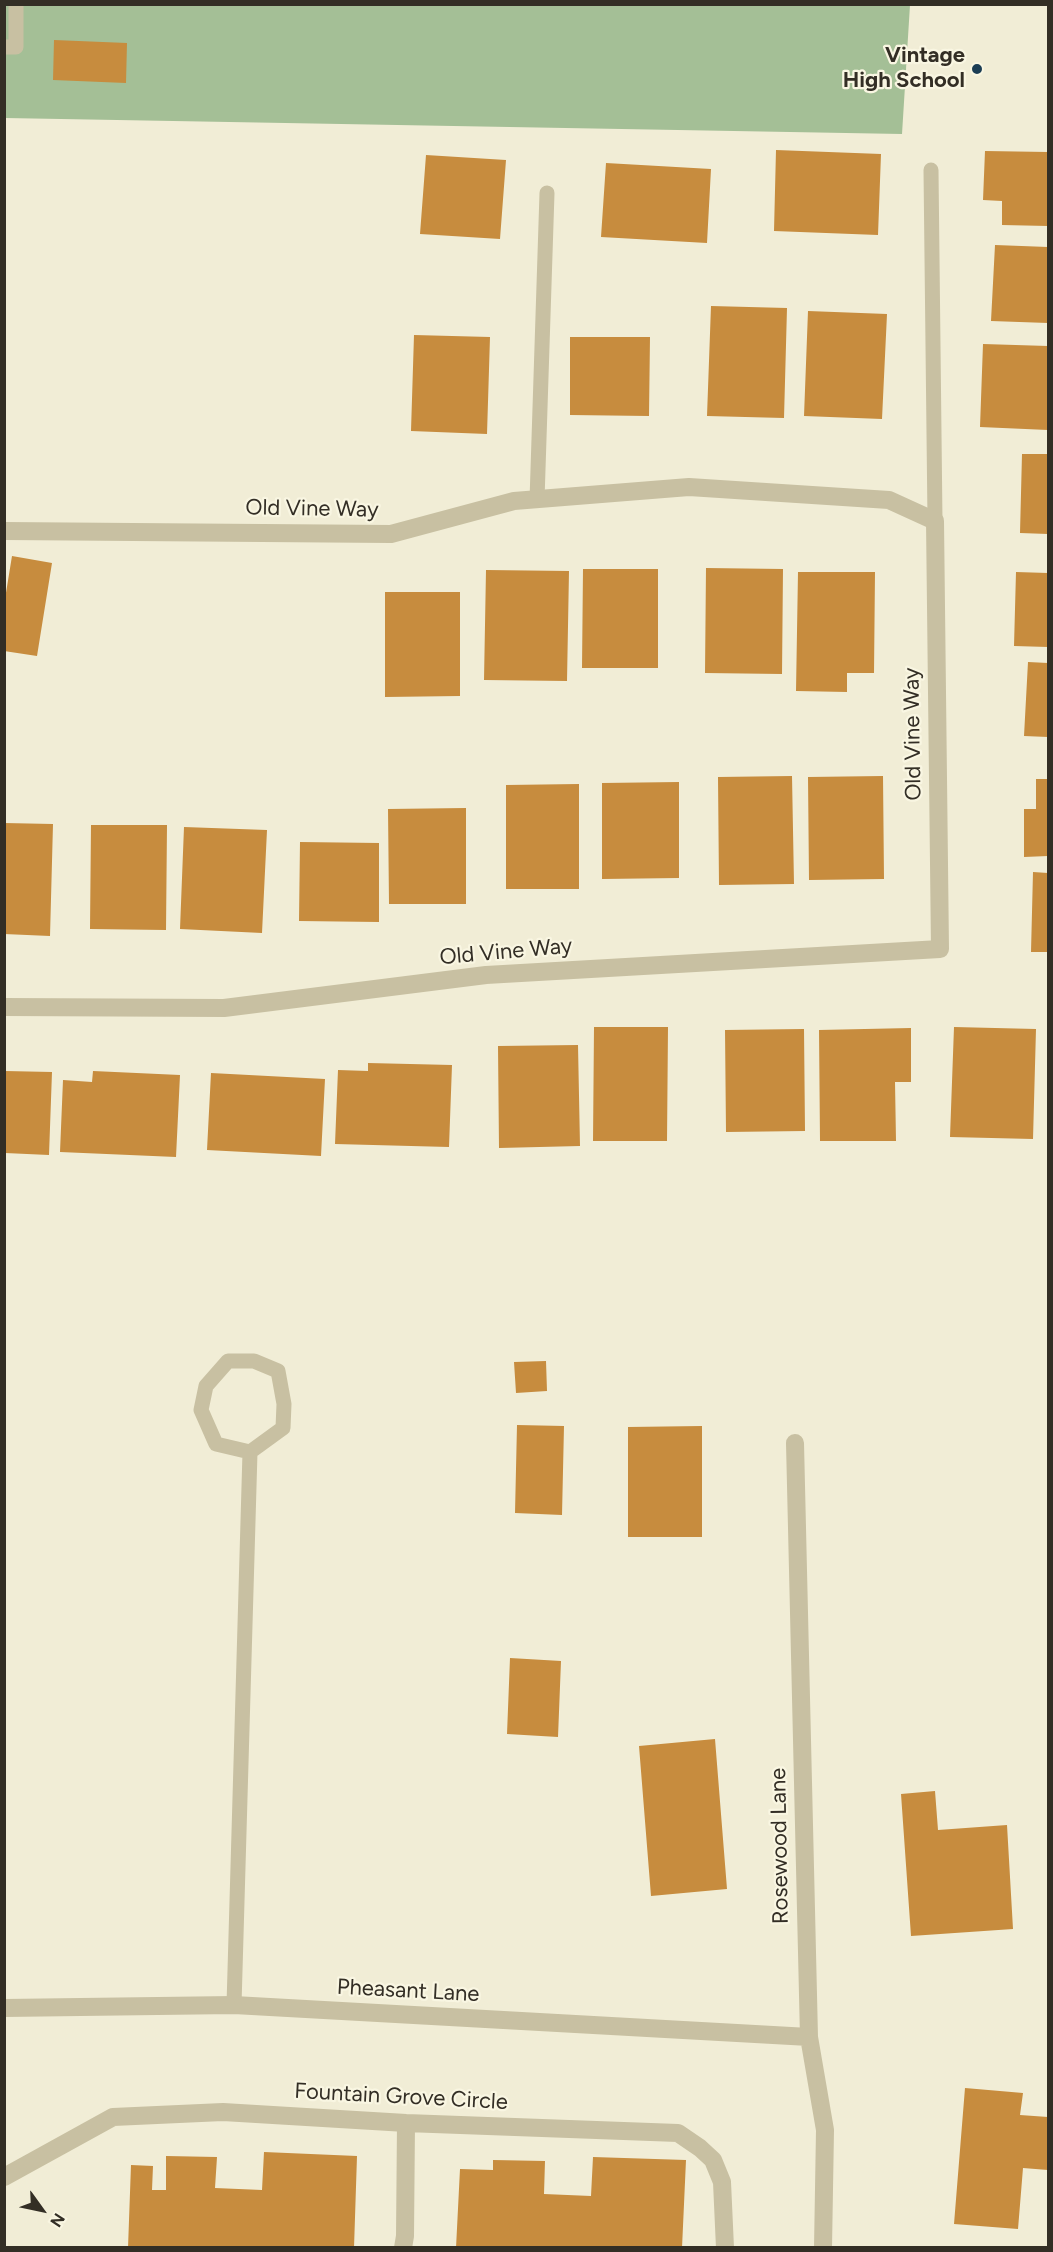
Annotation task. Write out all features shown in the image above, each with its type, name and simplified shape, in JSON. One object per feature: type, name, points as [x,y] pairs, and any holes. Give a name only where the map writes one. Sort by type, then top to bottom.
[{"type":"street","name":"Old Vine Way","points":[[4,531],[391,534],[514,501],[689,487],[889,500],[935,521],[940,949],[486,975],[224,1008],[4,1007]]},
{"type":"street","name":"Rosewood Lane","points":[[795,1443],[809,2037],[825,2130],[823,2247]]},
{"type":"street","name":"Pheasant Lane","points":[[4,2008],[234,2005],[809,2037]]},
{"type":"street","name":"Fountain Grove Circle","points":[[4,2177],[113,2117],[223,2112],[406,2123],[678,2133],[713,2160],[722,2182],[724,2247]]},
{"type":"street","points":[[403,2247],[406,2123]]},
{"type":"lane","points":[[4,47],[16,47],[16,4]]},
{"type":"lane","points":[[931,170],[935,521]]},
{"type":"lane","points":[[537,500],[546,193]]},
{"type":"lane","points":[[228,1361],[254,1361],[278,1371],[284,1404],[283,1428],[250,1452],[216,1444],[201,1410],[206,1386],[228,1361]]},
{"type":"lane","points":[[234,2005],[250,1452]]},
{"type":"green space","points":[[5,5],[910,5],[902,134],[5,118]]},
{"type":"building","points":[[54,40],[127,43],[126,83],[53,80]]},
{"type":"building","points":[[776,150],[881,154],[878,235],[774,231]]},
{"type":"building","points":[[985,151],[1048,152],[1048,226],[1002,225],[1002,201],[983,200]]},
{"type":"building","points":[[426,155],[506,160],[500,239],[420,234]]},
{"type":"building","points":[[606,163],[711,169],[707,243],[601,237]]},
{"type":"building","points":[[995,245],[1048,247],[1048,323],[991,321]]},
{"type":"building","points":[[711,306],[787,308],[784,418],[707,416]]},
{"type":"building","points":[[808,311],[887,314],[882,419],[804,416]]},
{"type":"building","points":[[414,335],[490,337],[487,434],[411,431]]},
{"type":"building","points":[[570,337],[650,337],[649,416],[570,415]]},
{"type":"building","points":[[983,344],[1048,346],[1048,430],[980,427]]},
{"type":"building","points":[[1022,454],[1048,454],[1048,534],[1020,533]]},
{"type":"building","points":[[12,556],[52,563],[37,656],[4,651],[4,605]]},
{"type":"building","points":[[706,568],[783,569],[782,674],[705,673]]},
{"type":"building","points":[[583,569],[658,569],[658,668],[582,668]]},
{"type":"building","points":[[486,570],[569,571],[567,681],[484,680]]},
{"type":"building","points":[[798,572],[875,572],[874,673],[847,673],[847,692],[796,691]]},
{"type":"building","points":[[1016,572],[1048,573],[1048,647],[1014,646]]},
{"type":"building","points":[[385,592],[460,592],[460,696],[385,697]]},
{"type":"building","points":[[1028,662],[1048,663],[1048,737],[1024,736]]},
{"type":"building","points":[[792,776],[794,884],[719,885],[718,777]]},
{"type":"building","points":[[883,776],[884,879],[809,880],[808,777]]},
{"type":"building","points":[[1036,779],[1048,779],[1048,856],[1024,857],[1024,809],[1036,809]]},
{"type":"building","points":[[679,782],[679,878],[602,879],[602,783]]},
{"type":"building","points":[[579,784],[579,889],[506,889],[506,785]]},
{"type":"building","points":[[466,808],[466,904],[389,904],[388,809]]},
{"type":"building","points":[[4,823],[53,824],[50,936],[4,934]]},
{"type":"building","points":[[91,825],[167,825],[166,930],[90,929]]},
{"type":"building","points":[[184,827],[267,830],[262,933],[180,929]]},
{"type":"building","points":[[300,842],[379,843],[379,922],[299,921]]},
{"type":"building","points":[[1033,872],[1048,873],[1048,952],[1031,952]]},
{"type":"building","points":[[594,1027],[668,1027],[667,1141],[593,1141]]},
{"type":"building","points":[[954,1027],[1036,1029],[1033,1139],[950,1137]]},
{"type":"building","points":[[911,1028],[911,1082],[895,1082],[896,1141],[820,1141],[819,1030]]},
{"type":"building","points":[[804,1029],[805,1131],[726,1132],[725,1030]]},
{"type":"building","points":[[578,1045],[580,1146],[499,1148],[498,1046]]},
{"type":"building","points":[[368,1063],[452,1065],[449,1147],[335,1144],[338,1070],[368,1071]]},
{"type":"building","points":[[5,1071],[52,1072],[49,1155],[5,1153]]},
{"type":"building","points":[[93,1071],[180,1075],[176,1157],[60,1152],[63,1080],[92,1082]]},
{"type":"building","points":[[211,1073],[325,1079],[321,1156],[207,1150]]},
{"type":"building","points":[[546,1361],[547,1391],[516,1393],[514,1362]]},
{"type":"building","points":[[517,1425],[564,1426],[562,1515],[515,1513]]},
{"type":"building","points":[[702,1426],[702,1537],[628,1537],[628,1427]]},
{"type":"building","points":[[510,1658],[561,1661],[558,1737],[507,1734]]},
{"type":"building","points":[[715,1739],[727,1889],[651,1896],[639,1746]]},
{"type":"building","points":[[935,1791],[938,1830],[1007,1825],[1013,1929],[911,1936],[901,1794]]},
{"type":"building","points":[[965,2088],[1023,2093],[1020,2115],[1048,2117],[1048,2170],[1023,2168],[1018,2229],[954,2224]]},
{"type":"building","points":[[264,2152],[357,2156],[354,2248],[128,2248],[131,2165],[153,2166],[152,2190],[166,2190],[166,2156],[217,2157],[215,2188],[262,2190]]},
{"type":"building","points":[[593,2157],[686,2160],[682,2248],[456,2248],[460,2169],[493,2170],[493,2160],[545,2161],[544,2194],[591,2196]]},
{"type":"place","name":"Vintage High School","points":[[977,69]]}]
